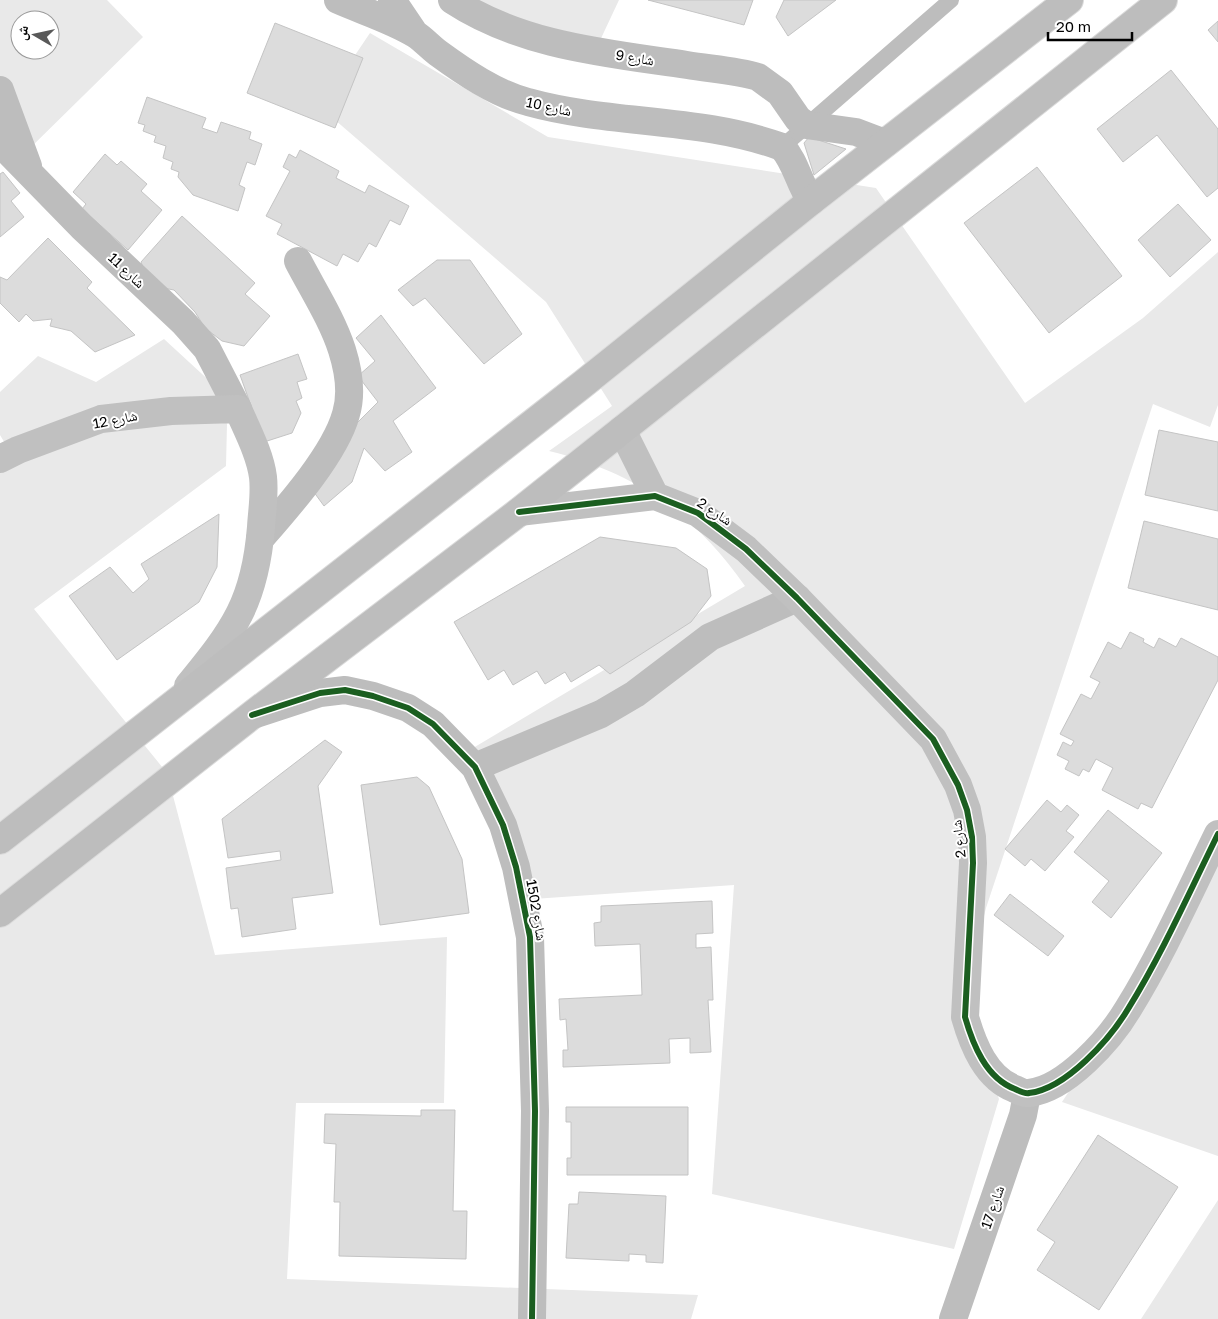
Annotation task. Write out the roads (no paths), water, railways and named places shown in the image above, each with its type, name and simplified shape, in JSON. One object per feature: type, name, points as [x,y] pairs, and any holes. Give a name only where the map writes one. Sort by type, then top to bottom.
[{"type":"main road","name":"شارع 10","points":[[338,0],[415,34],[437,53],[473,76],[508,95],[527,102],[566,111],[713,128],[782,147]]},
{"type":"main road","points":[[392,0],[415,34]]},
{"type":"main road","name":"شارع 9","points":[[452,0],[495,24],[548,42],[758,77],[780,93],[798,119],[806,124]]},
{"type":"main road","points":[[0,840],[1069,0]]},
{"type":"main road","points":[[0,913],[252,715],[519,512],[1163,0]]},
{"type":"main road","points":[[0,90],[32,178]]},
{"type":"main road","points":[[806,124],[856,132],[885,143]]},
{"type":"main road","name":"شارع 11","points":[[0,143],[32,178],[189,329],[207,349],[238,409]]},
{"type":"main road","points":[[782,147],[788,153],[804,190],[811,201]]},
{"type":"main road","points":[[260,539],[298,496],[338,434],[347,413],[347,371],[341,349],[298,261]]},
{"type":"main road","points":[[475,767],[601,714],[635,694],[710,637],[796,598]]},
{"type":"main road","name":"شارع 1502","points":[[252,715],[320,693],[345,690],[374,696],[408,708],[433,724],[475,767],[503,825],[520,883],[530,937],[535,1111],[532,1319]]},
{"type":"main road","name":"شارع 17","points":[[953,1319],[1024,1115],[1027,1094]]},
{"type":"street","points":[[178,699],[225,641],[247,601],[260,539],[263,476],[252,441],[238,409]]},
{"type":"street","name":"شارع 12","points":[[0,460],[18,450],[102,419],[171,411],[238,409]]},
{"type":"street","points":[[622,430],[655,496]]},
{"type":"street","name":"شارع 2","points":[[519,512],[655,496],[679,504],[713,523],[746,549],[933,739],[951,770],[967,810],[972,838],[973,863],[965,1018],[970,1037],[992,1074],[1005,1085],[1027,1094]]},
{"type":"street","points":[[1027,1094],[1052,1085],[1080,1065],[1103,1043],[1128,1010],[1218,834]]},
{"type":"lane","points":[[782,147],[806,124],[951,0]]}]
